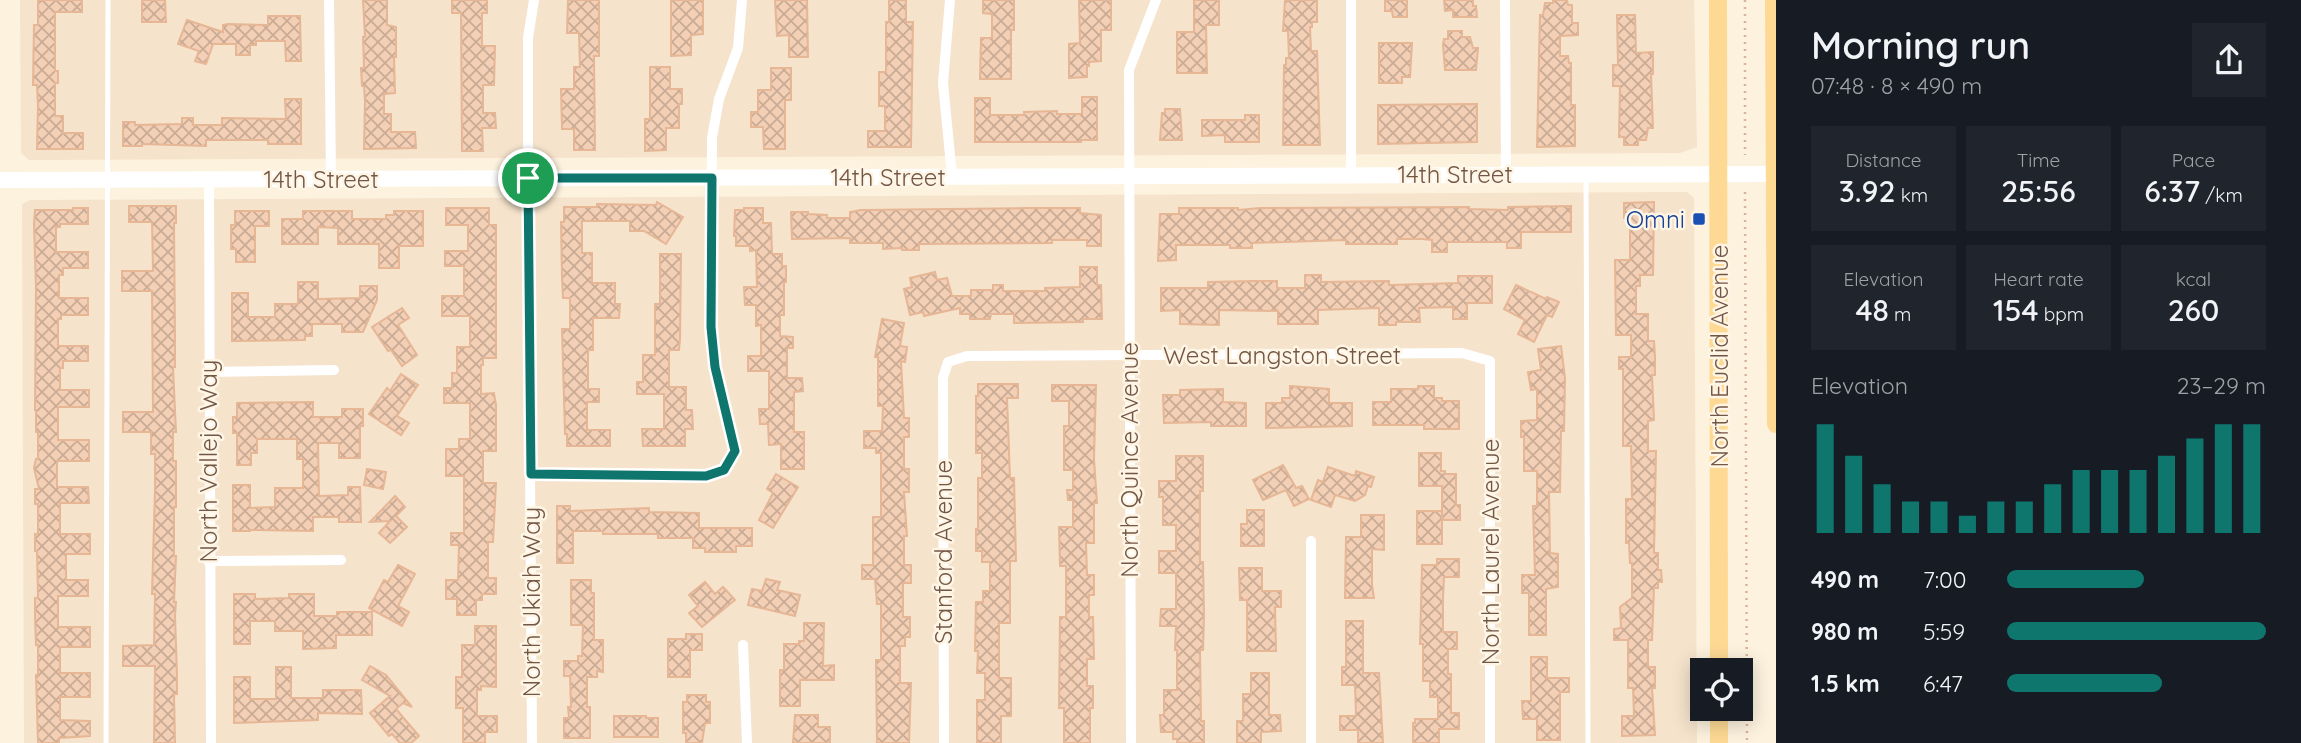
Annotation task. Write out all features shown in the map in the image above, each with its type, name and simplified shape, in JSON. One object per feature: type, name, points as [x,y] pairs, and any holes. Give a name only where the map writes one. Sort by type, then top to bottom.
[{"type":"main road","name":"North Euclid Avenue","points":[[1718,0],[1719,658]]},
{"type":"main road","points":[[1774,0],[1776,424]]},
{"type":"main road","points":[[1719,721],[1719,743]]},
{"type":"street","points":[[329,0],[331,179]]},
{"type":"street","name":"North Ukiah Way","points":[[532,743],[528,38],[534,0]]},
{"type":"street","points":[[531,474],[706,476],[724,470],[735,451],[715,367],[711,327],[712,138],[719,99],[738,48],[742,0]]},
{"type":"street","points":[[950,0],[943,83],[952,176]]},
{"type":"street","name":"North Quince Avenue","points":[[1131,743],[1129,70],[1156,0]]},
{"type":"street","points":[[1351,0],[1351,175]]},
{"type":"street","points":[[1505,0],[1506,174]]},
{"type":"street","name":"14th Street","points":[[0,180],[1776,174]]},
{"type":"street","name":"North Vallejo Way","points":[[209,180],[208,561],[211,743]]},
{"type":"street","name":"West Langston Street","points":[[948,362],[967,356],[1462,353],[1490,361]]},
{"type":"street","name":"North Laurel Avenue","points":[[1490,361],[1490,743]]},
{"type":"street","name":"Stanford Avenue","points":[[944,743],[943,378],[948,362]]},
{"type":"street","points":[[208,372],[334,369]]},
{"type":"street","points":[[1311,541],[1311,743]]},
{"type":"street","points":[[208,561],[341,560]]},
{"type":"street","points":[[743,645],[747,743]]},
{"type":"lane","points":[[106,743],[108,0]]},
{"type":"lane","points":[[1587,174],[1588,743]]},
{"type":"path","points":[[1745,0],[1745,155]]},
{"type":"path","points":[[1745,192],[1747,743]]},
{"type":"shaded area","points":[[20,0],[1694,0],[1697,147],[1680,153],[29,160],[21,153]]},
{"type":"shaded area","points":[[1687,192],[1694,198],[1697,658],[1690,658],[1690,721],[1697,721],[1697,743],[24,743],[22,204],[30,200]]},
{"type":"building","points":[[38,0],[82,0],[82,12],[55,12],[55,71],[58,71],[58,83],[55,83],[55,116],[63,116],[63,133],[83,133],[83,149],[37,149],[37,85],[33,85],[34,25],[38,25]]},
{"type":"building","points":[[142,0],[165,0],[166,22],[142,22]]},
{"type":"building","points":[[363,0],[387,0],[387,25],[396,27],[396,57],[395,93],[384,94],[384,114],[391,114],[391,132],[415,132],[416,148],[364,149],[365,101],[361,68],[364,68],[365,37]]},
{"type":"building","points":[[452,0],[487,0],[487,13],[482,13],[482,46],[495,46],[494,85],[483,85],[483,113],[495,113],[496,128],[482,128],[483,151],[462,151],[461,13],[452,13]]},
{"type":"building","points":[[568,0],[599,0],[599,56],[594,56],[595,150],[574,150],[574,129],[562,129],[561,89],[574,89],[574,67],[580,67],[579,33],[567,33]]},
{"type":"building","points":[[671,0],[703,0],[703,34],[691,35],[691,55],[671,56]]},
{"type":"building","points":[[775,0],[807,0],[808,57],[789,57],[789,35],[777,36]]},
{"type":"building","points":[[889,0],[906,0],[906,22],[913,22],[911,147],[868,147],[868,131],[885,131],[885,106],[879,106],[879,72],[886,72]]},
{"type":"building","points":[[983,0],[1014,0],[1011,79],[980,79],[981,38],[992,38],[992,14],[983,13]]},
{"type":"building","points":[[1079,0],[1111,0],[1111,30],[1101,30],[1101,61],[1089,62],[1087,77],[1069,78],[1069,44],[1080,43]]},
{"type":"building","points":[[1194,0],[1219,0],[1219,25],[1206,25],[1207,73],[1177,73],[1177,32],[1194,32]]},
{"type":"building","points":[[1285,0],[1317,0],[1317,22],[1312,22],[1310,27],[1311,51],[1317,51],[1320,145],[1283,145],[1284,65],[1286,58],[1289,58],[1288,31],[1283,31]]},
{"type":"building","points":[[1385,0],[1407,0],[1407,17],[1393,17],[1392,11],[1385,11]]},
{"type":"building","points":[[1444,0],[1473,0],[1477,17],[1453,17],[1453,10],[1445,11]]},
{"type":"building","points":[[1553,0],[1567,0],[1568,5],[1572,5],[1572,23],[1578,23],[1578,35],[1560,36],[1560,56],[1568,56],[1571,63],[1575,146],[1537,147],[1540,15],[1543,15],[1545,3],[1553,3]]},
{"type":"building","points":[[1617,15],[1635,15],[1636,53],[1653,52],[1653,128],[1648,128],[1646,140],[1638,140],[1638,145],[1624,145],[1624,137],[1619,137],[1620,86],[1613,86],[1613,65],[1618,65]]},
{"type":"building","points":[[268,16],[300,16],[301,61],[286,61],[285,41],[256,41],[256,45],[250,45],[250,55],[236,55],[236,44],[213,44],[206,64],[195,61],[199,51],[178,44],[187,20],[223,32],[223,25],[228,24],[268,25]]},
{"type":"building","points":[[1448,31],[1462,31],[1462,37],[1470,37],[1473,48],[1478,48],[1476,70],[1445,70],[1443,45],[1444,39],[1448,39]]},
{"type":"building","points":[[1379,43],[1412,43],[1410,77],[1402,77],[1402,83],[1379,83]]},
{"type":"building","points":[[650,67],[670,67],[670,89],[682,89],[679,128],[666,128],[666,150],[645,151],[645,119],[650,119]]},
{"type":"building","points":[[771,68],[791,68],[791,100],[785,100],[785,149],[764,149],[763,127],[751,127],[751,112],[758,112],[758,90],[771,90]]},
{"type":"building","points":[[1082,97],[1097,97],[1097,140],[975,142],[975,98],[990,98],[990,115],[1024,115],[1024,112],[1057,111],[1057,114],[1082,114]]},
{"type":"building","points":[[285,99],[301,99],[301,144],[268,144],[268,140],[206,140],[206,146],[123,146],[123,122],[135,122],[135,125],[182,124],[182,118],[193,118],[193,125],[222,125],[222,118],[286,119]]},
{"type":"building","points":[[1477,104],[1477,142],[1378,144],[1378,105]]},
{"type":"building","points":[[1165,109],[1180,109],[1182,140],[1160,140],[1162,113],[1165,113]]},
{"type":"building","points":[[1245,115],[1259,115],[1259,142],[1225,142],[1225,135],[1202,136],[1202,120],[1245,120]]},
{"type":"building","points":[[657,202],[683,217],[666,244],[644,231],[630,231],[630,221],[582,221],[582,253],[592,253],[592,283],[615,283],[615,304],[620,304],[619,318],[593,318],[593,350],[588,350],[588,389],[599,389],[599,402],[587,402],[587,430],[610,430],[610,446],[567,446],[562,329],[570,329],[570,298],[563,298],[561,222],[564,222],[564,207],[597,207],[597,204],[656,205]]},
{"type":"building","points":[[1654,202],[1653,275],[1640,275],[1640,286],[1636,286],[1636,314],[1648,314],[1648,341],[1654,341],[1655,357],[1655,375],[1652,375],[1654,420],[1648,421],[1648,451],[1656,451],[1654,553],[1658,553],[1658,570],[1661,570],[1662,582],[1658,582],[1658,588],[1654,588],[1648,667],[1655,667],[1655,688],[1652,688],[1655,735],[1622,736],[1622,716],[1634,716],[1633,688],[1628,688],[1628,640],[1614,640],[1614,629],[1621,628],[1620,607],[1632,598],[1632,563],[1629,543],[1626,543],[1626,499],[1632,499],[1631,446],[1623,446],[1623,369],[1619,369],[1619,357],[1631,357],[1631,335],[1616,335],[1615,260],[1630,260],[1630,218],[1624,218],[1624,203]]},
{"type":"building","points":[[129,206],[176,206],[173,367],[176,432],[173,432],[173,461],[176,461],[175,743],[154,743],[155,666],[123,666],[123,646],[154,645],[155,594],[152,594],[155,454],[151,454],[151,432],[123,432],[123,412],[153,412],[152,291],[122,291],[122,271],[153,271],[152,222],[129,222]]},
{"type":"building","points":[[1571,206],[1571,232],[1521,232],[1521,248],[1507,248],[1507,242],[1447,242],[1447,252],[1432,252],[1432,240],[1422,239],[1397,239],[1397,244],[1346,244],[1346,240],[1252,243],[1252,248],[1230,248],[1230,245],[1176,245],[1176,260],[1158,261],[1160,214],[1179,214],[1179,208],[1238,210],[1469,207],[1508,210],[1508,207]]},
{"type":"building","points":[[88,208],[88,224],[60,224],[60,227],[56,227],[56,252],[88,252],[88,268],[63,268],[63,275],[59,275],[59,298],[88,298],[88,315],[61,315],[61,319],[58,319],[58,346],[88,346],[88,361],[63,361],[63,368],[60,368],[60,390],[89,390],[89,407],[58,407],[58,440],[89,440],[89,461],[57,461],[57,487],[88,487],[89,503],[60,503],[60,534],[90,534],[90,554],[66,554],[66,580],[88,580],[88,596],[58,596],[58,627],[90,627],[90,647],[60,647],[60,673],[90,673],[90,697],[60,697],[60,720],[90,721],[90,736],[59,738],[59,743],[38,743],[35,534],[38,534],[38,504],[35,504],[35,489],[39,489],[34,468],[38,459],[38,432],[35,410],[34,224],[35,210]]},
{"type":"building","points":[[446,208],[489,208],[489,225],[496,225],[496,358],[483,358],[481,394],[494,393],[496,405],[496,451],[483,451],[483,483],[496,483],[493,542],[488,542],[488,578],[496,578],[496,594],[482,594],[482,600],[476,600],[476,615],[457,615],[457,599],[446,599],[446,580],[458,580],[459,545],[451,545],[451,533],[464,533],[464,476],[446,476],[446,449],[459,449],[459,439],[470,439],[470,403],[444,403],[444,388],[452,388],[452,373],[457,373],[457,347],[470,347],[470,316],[442,316],[442,296],[464,296],[464,266],[445,266],[445,251],[468,251],[468,225],[446,225]]},
{"type":"building","points":[[763,208],[763,223],[771,223],[772,254],[782,254],[782,266],[786,266],[784,315],[780,315],[780,336],[793,337],[793,348],[787,348],[787,378],[802,378],[803,391],[794,392],[794,432],[804,432],[804,469],[781,469],[781,444],[769,445],[768,424],[760,424],[759,409],[769,409],[769,371],[748,371],[748,356],[761,356],[761,325],[756,326],[756,305],[745,305],[744,287],[757,287],[756,250],[750,251],[750,246],[736,246],[734,236],[735,210]]},
{"type":"building","points":[[1080,208],[1080,213],[1101,215],[1101,246],[1087,246],[1087,240],[1052,240],[1052,243],[919,244],[919,250],[902,250],[883,249],[883,243],[850,243],[850,238],[792,239],[791,212],[827,215],[827,218],[850,218],[850,212],[861,210]]},
{"type":"building","points":[[235,211],[269,211],[269,226],[255,226],[255,262],[236,262],[236,249],[231,249],[231,225],[235,225]]},
{"type":"building","points":[[303,211],[352,211],[352,219],[386,219],[386,215],[394,215],[394,211],[423,211],[423,246],[399,246],[399,268],[379,268],[379,244],[338,244],[338,228],[318,227],[318,244],[282,244],[282,219],[303,219]]},
{"type":"building","points":[[660,254],[681,254],[680,339],[679,350],[669,350],[669,387],[686,387],[686,410],[692,410],[693,429],[685,429],[685,446],[643,446],[642,429],[664,429],[664,394],[637,394],[637,382],[643,382],[643,355],[655,355],[655,304],[660,304]]},
{"type":"building","points":[[1080,267],[1097,267],[1097,285],[1101,285],[1102,319],[1083,319],[1083,322],[1014,323],[1014,314],[991,314],[990,319],[970,319],[970,314],[960,314],[960,308],[924,316],[923,312],[910,315],[904,289],[912,287],[910,278],[935,272],[937,280],[947,278],[952,296],[971,296],[971,290],[993,290],[993,285],[1003,285],[1003,291],[1045,291],[1045,288],[1080,287]]},
{"type":"building","points":[[1305,275],[1321,275],[1321,282],[1389,281],[1389,285],[1458,283],[1458,276],[1492,276],[1492,303],[1467,303],[1467,319],[1453,319],[1453,307],[1419,308],[1420,322],[1396,322],[1396,325],[1379,325],[1379,308],[1318,310],[1318,324],[1278,324],[1278,311],[1219,310],[1219,325],[1180,324],[1180,310],[1161,311],[1161,288],[1208,288],[1208,282],[1277,281],[1277,288],[1305,288]]},
{"type":"building","points":[[298,282],[318,282],[318,299],[360,298],[360,286],[377,286],[377,300],[363,332],[342,332],[342,324],[312,324],[312,336],[305,336],[305,340],[232,341],[232,293],[248,293],[248,317],[275,317],[275,304],[298,304]]},
{"type":"building","points":[[1516,285],[1559,302],[1552,317],[1547,315],[1534,342],[1518,334],[1525,320],[1504,309]]},
{"type":"building","points":[[402,308],[409,318],[398,325],[417,355],[402,366],[372,327]]},
{"type":"building","points":[[882,319],[904,323],[900,346],[907,347],[905,362],[901,361],[904,418],[909,418],[909,437],[904,437],[904,469],[909,469],[909,492],[904,492],[907,536],[904,536],[904,565],[911,565],[911,583],[903,583],[903,617],[910,617],[910,637],[905,637],[905,646],[900,646],[900,683],[911,683],[909,743],[877,743],[876,660],[881,660],[881,604],[877,604],[875,579],[862,579],[862,565],[873,565],[873,517],[881,517],[881,453],[876,453],[876,448],[864,448],[864,431],[882,431],[883,406],[878,406],[878,357],[875,357]]},
{"type":"building","points":[[1561,346],[1565,378],[1560,492],[1549,492],[1550,553],[1558,554],[1558,587],[1546,589],[1546,635],[1529,635],[1529,593],[1522,593],[1522,575],[1535,575],[1533,506],[1537,506],[1537,471],[1524,471],[1521,421],[1537,420],[1537,389],[1531,390],[1528,372],[1541,370],[1538,349]]},
{"type":"building","points":[[401,374],[418,385],[397,416],[409,423],[401,435],[369,414],[387,388],[390,391]]},
{"type":"building","points":[[978,384],[1018,384],[1018,398],[1007,398],[1010,478],[1014,478],[1016,561],[1010,561],[1010,623],[999,623],[999,678],[1011,678],[1011,716],[1001,716],[1001,743],[977,743],[977,700],[985,700],[985,673],[977,673],[976,602],[983,602],[983,591],[990,591],[990,562],[982,562],[982,551],[976,551],[978,478],[982,478],[982,453],[976,453]]},
{"type":"building","points":[[1052,385],[1096,385],[1094,459],[1097,503],[1094,503],[1094,543],[1086,543],[1087,575],[1094,575],[1094,595],[1089,595],[1089,617],[1093,617],[1094,659],[1087,659],[1087,686],[1093,686],[1090,743],[1064,743],[1064,708],[1059,708],[1060,617],[1066,617],[1066,566],[1060,566],[1059,527],[1073,527],[1073,500],[1068,500],[1067,490],[1073,490],[1073,470],[1064,470],[1064,426],[1069,426],[1069,401],[1052,401]]},
{"type":"building","points":[[1290,386],[1329,389],[1329,403],[1352,403],[1352,426],[1266,428],[1266,403],[1282,403],[1282,398],[1290,398]]},
{"type":"building","points":[[1418,386],[1434,386],[1434,398],[1442,398],[1442,401],[1459,401],[1459,429],[1424,429],[1424,425],[1373,425],[1373,402],[1391,402],[1391,389],[1418,389]]},
{"type":"building","points":[[1223,389],[1223,402],[1246,403],[1246,426],[1211,426],[1211,422],[1164,423],[1163,395],[1180,395],[1180,390]]},
{"type":"building","points":[[313,402],[313,417],[342,417],[342,409],[363,409],[360,458],[339,458],[339,443],[318,443],[319,496],[348,495],[348,487],[360,487],[361,522],[339,522],[339,517],[313,517],[313,531],[233,531],[233,485],[250,485],[250,508],[275,507],[275,488],[303,488],[303,459],[297,459],[297,439],[257,439],[257,453],[251,453],[251,465],[237,465],[237,433],[233,433],[233,417],[237,417],[237,403]]},
{"type":"building","points":[[1419,453],[1441,453],[1441,471],[1445,471],[1445,474],[1456,474],[1456,505],[1460,505],[1460,520],[1442,520],[1442,486],[1419,486]]},
{"type":"building","points":[[1176,456],[1203,456],[1200,562],[1203,562],[1204,615],[1203,650],[1200,650],[1204,743],[1177,743],[1177,739],[1173,739],[1173,732],[1161,732],[1160,715],[1164,715],[1164,690],[1177,690],[1177,650],[1176,626],[1160,626],[1161,609],[1176,609],[1176,573],[1159,573],[1159,551],[1176,551],[1176,525],[1163,525],[1163,497],[1159,497],[1159,481],[1176,481]]},
{"type":"building","points":[[1283,465],[1296,488],[1302,486],[1309,499],[1294,506],[1286,490],[1263,500],[1253,480]]},
{"type":"building","points":[[1328,467],[1355,476],[1356,471],[1374,477],[1371,487],[1368,486],[1365,495],[1355,501],[1335,495],[1331,507],[1311,500],[1318,480],[1323,482]]},
{"type":"building","points":[[367,469],[386,472],[383,489],[364,485]]},
{"type":"building","points":[[776,474],[798,487],[773,528],[759,520],[773,493],[767,489]]},
{"type":"building","points":[[395,496],[405,507],[396,516],[407,527],[390,543],[379,533],[390,521],[370,522]]},
{"type":"building","points":[[557,506],[570,506],[570,511],[649,508],[649,512],[699,513],[699,528],[752,528],[752,546],[736,546],[736,552],[705,552],[705,548],[693,548],[693,538],[573,531],[573,563],[557,563]]},
{"type":"building","points":[[1247,510],[1264,510],[1264,546],[1241,546],[1241,524],[1247,524]]},
{"type":"building","points":[[1417,511],[1442,511],[1442,544],[1417,544]]},
{"type":"building","points":[[1361,515],[1384,515],[1384,550],[1372,549],[1374,598],[1345,598],[1346,537],[1361,537]]},
{"type":"building","points":[[1437,559],[1459,559],[1459,577],[1444,577],[1443,632],[1457,632],[1457,649],[1448,649],[1448,674],[1451,674],[1451,713],[1459,713],[1459,729],[1439,729],[1439,743],[1413,743],[1415,719],[1438,719],[1438,697],[1430,697],[1430,681],[1423,681],[1423,644],[1420,644],[1422,565],[1437,565]]},
{"type":"building","points":[[398,565],[415,574],[398,606],[409,612],[402,626],[369,608],[384,580],[388,582]]},
{"type":"building","points":[[1239,568],[1262,568],[1262,591],[1281,591],[1281,607],[1275,607],[1276,651],[1247,651],[1247,600],[1240,600]]},
{"type":"building","points":[[766,579],[780,582],[777,590],[800,595],[795,616],[748,605],[752,589],[762,591]]},
{"type":"building","points":[[571,580],[591,580],[591,593],[594,593],[594,640],[603,640],[603,672],[597,671],[597,677],[587,677],[590,738],[564,738],[564,718],[569,718],[568,707],[571,707],[570,676],[564,676],[564,661],[578,661],[578,656],[582,656],[583,625],[571,625]]},
{"type":"building","points":[[705,582],[715,594],[723,587],[735,600],[702,627],[689,613],[698,606],[689,595]]},
{"type":"building","points":[[234,594],[255,594],[255,599],[289,598],[289,594],[314,594],[314,616],[337,616],[337,612],[372,612],[372,635],[336,635],[336,648],[303,649],[303,631],[275,631],[275,621],[250,621],[250,644],[234,644]]},
{"type":"building","points":[[1346,621],[1363,621],[1363,673],[1379,673],[1383,743],[1358,743],[1358,730],[1340,730],[1340,716],[1356,716],[1355,685],[1342,685],[1342,667],[1346,667]]},
{"type":"building","points":[[804,623],[824,623],[823,666],[834,665],[834,680],[800,680],[800,706],[780,706],[780,670],[784,670],[784,644],[799,644],[799,641],[804,641]]},
{"type":"building","points":[[475,626],[496,626],[496,687],[481,686],[481,690],[477,690],[477,716],[497,716],[497,732],[485,732],[485,743],[463,743],[463,708],[456,708],[456,677],[462,677],[462,645],[475,645]]},
{"type":"building","points":[[686,634],[702,634],[702,650],[690,650],[690,677],[668,677],[668,639],[686,639]]},
{"type":"building","points":[[1531,657],[1547,657],[1547,678],[1569,678],[1569,692],[1560,692],[1560,740],[1537,740],[1537,719],[1523,719],[1522,701],[1531,701]]},
{"type":"building","points":[[370,666],[386,675],[412,707],[403,703],[396,709],[419,736],[411,743],[400,743],[392,734],[389,736],[370,713],[390,696],[362,680]]},
{"type":"building","points":[[276,667],[291,667],[291,698],[323,698],[323,690],[361,690],[362,714],[318,713],[318,720],[234,723],[234,677],[250,677],[250,699],[276,699]]},
{"type":"building","points":[[1251,673],[1269,673],[1269,715],[1280,715],[1281,731],[1261,732],[1261,743],[1237,743],[1237,721],[1243,721],[1243,694],[1251,694]]},
{"type":"building","points":[[687,695],[706,695],[706,702],[710,702],[710,723],[705,723],[702,743],[686,743],[686,733],[683,733],[683,702],[687,702]]},
{"type":"building","points":[[795,715],[818,715],[818,727],[830,727],[830,743],[793,743]]},
{"type":"building","points":[[614,716],[658,718],[658,737],[614,737]]},
{"type":"place","name":"Omni","points":[[1699,219]]},
{"type":"route","points":[[528,178],[712,178],[711,327],[715,367],[735,451],[724,470],[706,476],[531,474],[528,178]]}]
